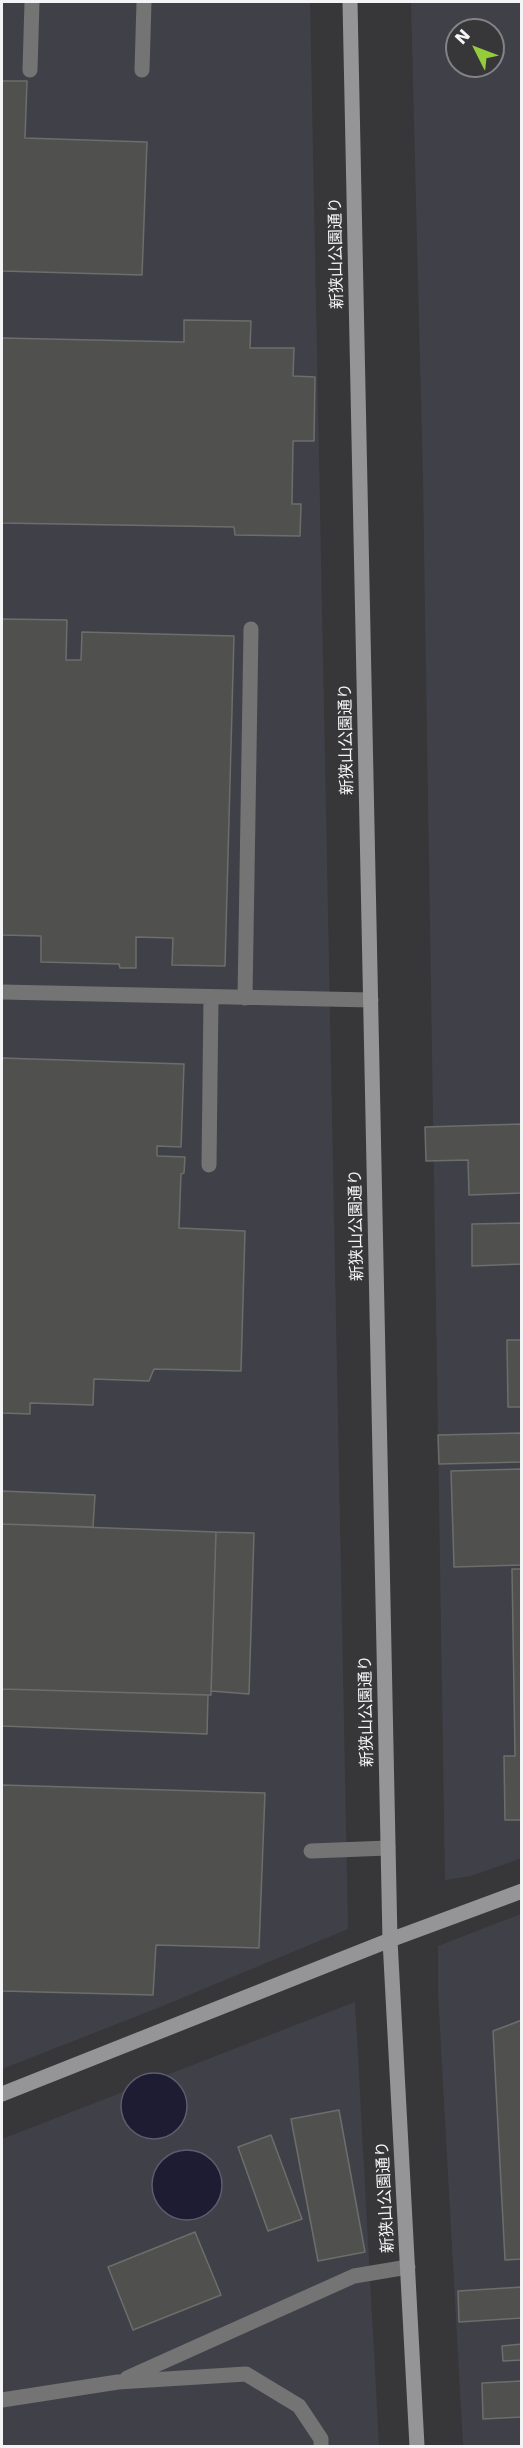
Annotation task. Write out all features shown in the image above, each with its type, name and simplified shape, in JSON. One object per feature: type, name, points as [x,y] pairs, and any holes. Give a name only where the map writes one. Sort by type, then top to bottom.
[{"type":"street","name":"新狭山公園通り","points":[[350,2],[390,1940],[417,2446]]},
{"type":"street","points":[[2,2094],[390,1940],[522,1891]]},
{"type":"lane","points":[[30,70],[32,2]]},
{"type":"lane","points":[[142,70],[144,2]]},
{"type":"lane","points":[[244,998],[251,628]]},
{"type":"lane","points":[[2,992],[370,1000]]},
{"type":"lane","points":[[209,1165],[211,997]]},
{"type":"lane","points":[[311,1851],[388,1848]]},
{"type":"lane","points":[[118,2382],[354,2276],[408,2267]]},
{"type":"lane","points":[[2,2400],[118,2382],[246,2374],[299,2406],[321,2439],[321,2446]]},
{"type":"shaded area","points":[[2,2],[310,2],[348,1929],[2,2069]]},
{"type":"shaded area","points":[[411,2],[522,2],[522,1858],[471,1876],[445,1880],[423,479]]},
{"type":"shaded area","points":[[521,1914],[521,2446],[463,2446],[438,1992],[438,1946]]},
{"type":"shaded area","points":[[355,2002],[379,2446],[2,2446],[2,2139]]},
{"type":"shaded area","points":[[154,2073],[167,2076],[177,2083],[184,2093],[187,2106],[184,2119],[177,2129],[167,2136],[154,2139],[141,2136],[131,2129],[124,2119],[121,2106],[124,2093],[131,2083],[141,2076]]},
{"type":"shaded area","points":[[194,2150],[207,2156],[216,2165],[220,2171],[222,2185],[220,2199],[212,2210],[201,2218],[180,2220],[162,2210],[154,2199],[152,2178],[162,2160],[173,2152]]},
{"type":"building","points":[[2,81],[27,81],[25,138],[147,142],[142,275],[2,271]]},
{"type":"building","points":[[184,320],[251,321],[250,348],[294,348],[293,376],[315,377],[314,441],[293,441],[292,504],[301,504],[300,536],[235,535],[234,527],[2,523],[2,338],[184,342]]},
{"type":"building","points":[[2,619],[67,620],[66,660],[81,660],[82,632],[234,636],[225,966],[172,965],[173,938],[136,937],[136,968],[120,968],[119,964],[41,962],[41,936],[2,935]]},
{"type":"building","points":[[2,1058],[184,1064],[181,1147],[157,1146],[157,1156],[185,1157],[184,1173],[181,1174],[179,1228],[245,1231],[241,1371],[154,1369],[149,1381],[94,1379],[93,1405],[30,1403],[30,1414],[2,1413]]},
{"type":"building","points":[[522,1124],[522,1193],[469,1195],[468,1160],[426,1161],[425,1127]]},
{"type":"building","points":[[522,1223],[522,1264],[472,1266],[472,1224]]},
{"type":"building","points":[[507,1340],[522,1340],[522,1407],[508,1407]]},
{"type":"building","points":[[522,1433],[522,1462],[439,1464],[438,1435]]},
{"type":"building","points":[[522,1469],[522,1565],[454,1567],[451,1471]]},
{"type":"building","points":[[2,1491],[95,1495],[93,1527],[2,1524]]},
{"type":"building","points":[[2,1524],[216,1532],[211,1695],[2,1689]]},
{"type":"building","points":[[216,1532],[254,1533],[249,1694],[211,1691]]},
{"type":"building","points":[[512,1569],[522,1569],[522,1820],[505,1820],[504,1756],[515,1756]]},
{"type":"building","points":[[2,1689],[208,1695],[207,1734],[2,1726]]},
{"type":"building","points":[[2,1785],[265,1793],[259,1948],[156,1945],[153,1995],[2,1991]]},
{"type":"building","points":[[522,2020],[522,2259],[505,2260],[493,2031]]},
{"type":"building","points":[[339,2110],[365,2252],[318,2261],[291,2119]]},
{"type":"building","points":[[271,2135],[302,2219],[268,2231],[238,2147]]},
{"type":"building","points":[[195,2232],[221,2295],[133,2330],[108,2267]]},
{"type":"building","points":[[522,2287],[522,2318],[459,2322],[458,2291]]},
{"type":"building","points":[[522,2344],[522,2360],[503,2361],[502,2346]]},
{"type":"building","points":[[522,2381],[522,2417],[483,2419],[482,2383]]}]
